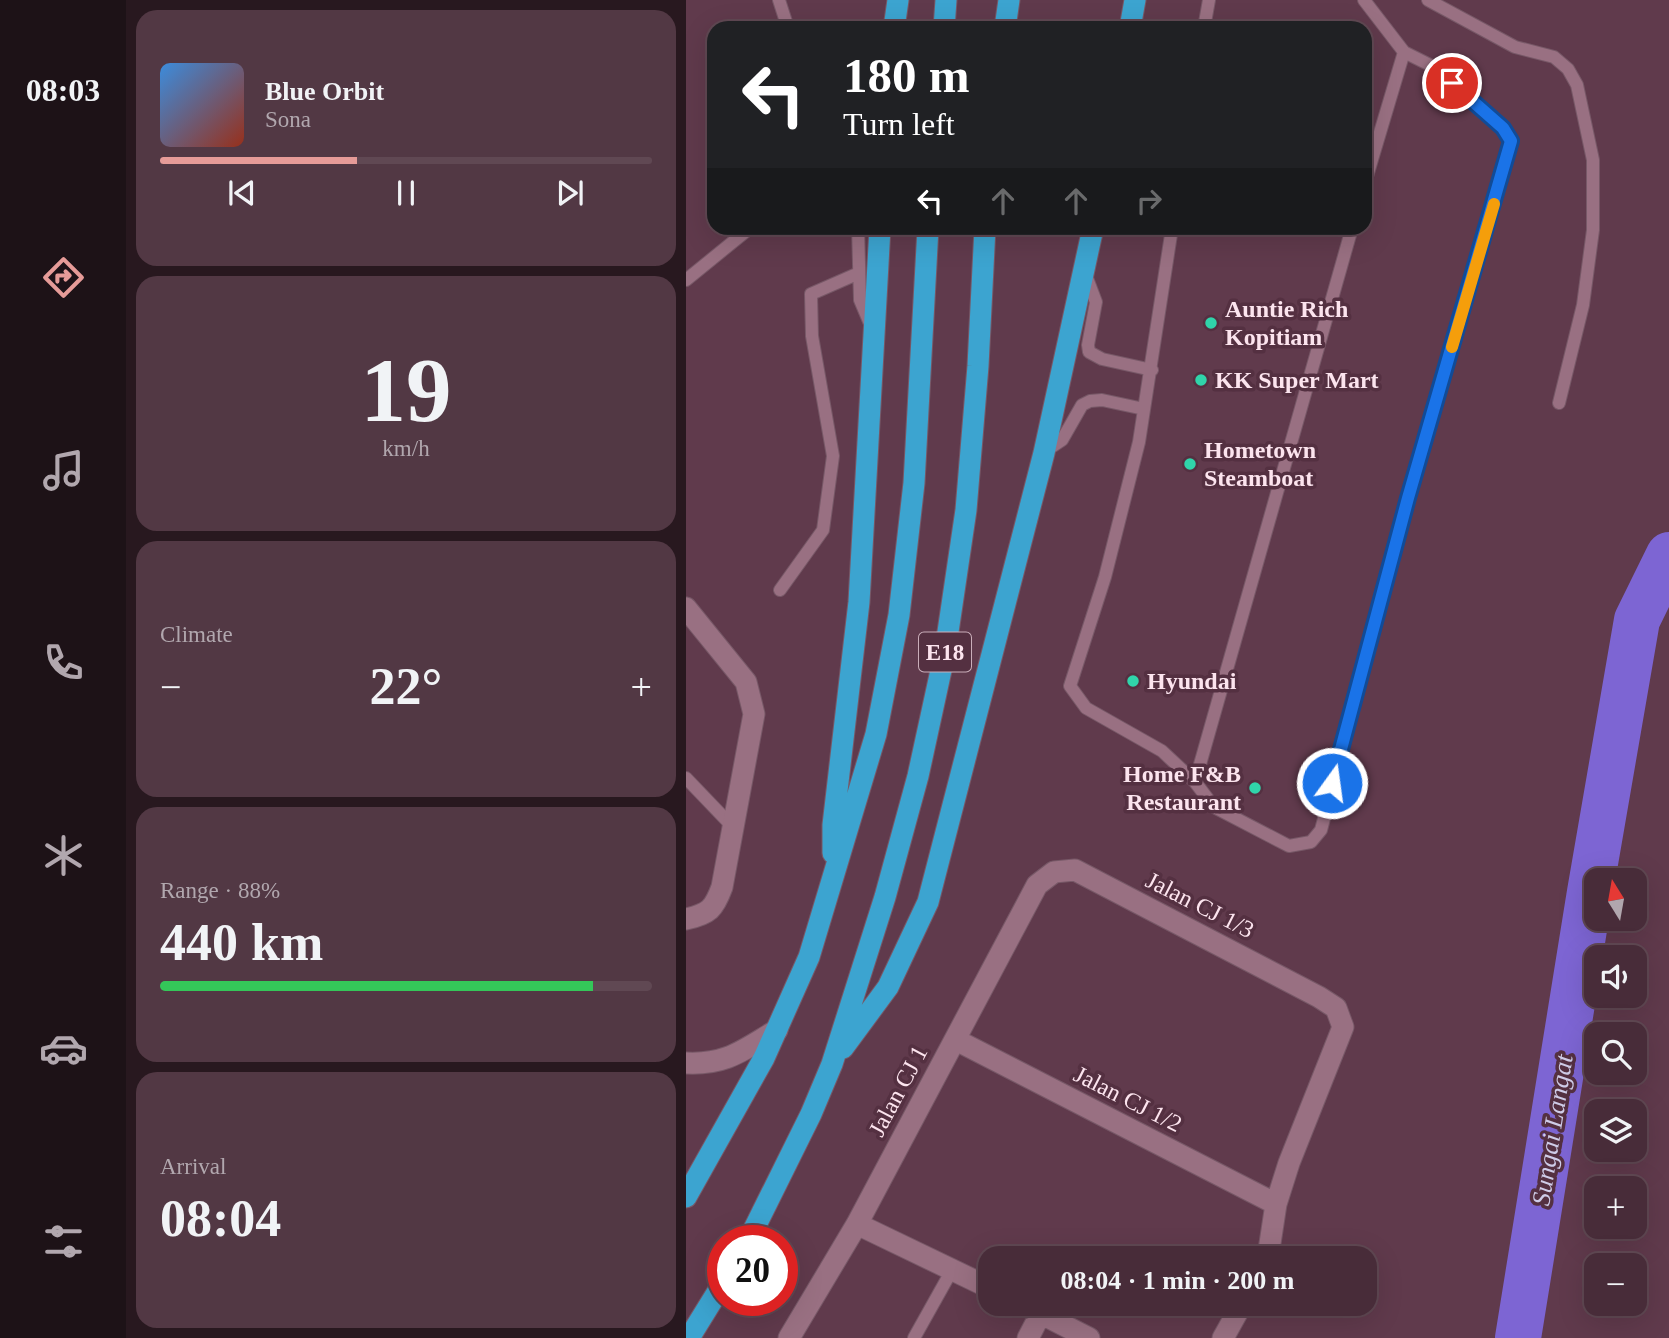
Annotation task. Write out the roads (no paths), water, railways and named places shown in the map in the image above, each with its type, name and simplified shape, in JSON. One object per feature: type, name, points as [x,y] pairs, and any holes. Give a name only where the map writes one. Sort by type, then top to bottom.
[{"type":"highway","points":[[895,21],[898,0]]},
{"type":"highway","points":[[944,21],[946,0]]},
{"type":"highway","points":[[1006,21],[1009,0]]},
{"type":"highway","points":[[1131,21],[1135,0]]},
{"type":"highway","points":[[832,880],[833,825],[859,602],[880,235]]},
{"type":"highway","name":"E18","points":[[686,1196],[777,1030],[810,957],[876,734],[899,615],[914,482],[928,235]]},
{"type":"highway","name":"E18","points":[[756,1225],[811,1114],[832,1064],[885,897],[918,776],[945,652],[966,510],[985,235]]},
{"type":"highway","points":[[832,1064],[888,987],[928,902],[1044,453],[1092,235]]},
{"type":"highway","points":[[689,1338],[707,1309]]},
{"type":"street","points":[[686,608],[746,682],[754,714],[722,887],[716,904],[704,915],[686,919]]},
{"type":"street","name":"Jalan CJ 1/3","points":[[1054,872],[1075,870],[1336,1008],[1343,1027],[1289,1163],[1276,1204]]},
{"type":"street","name":"Jalan CJ 1","points":[[789,1338],[856,1224],[1037,885],[1054,872]]},
{"type":"street","points":[[686,1063],[705,1064],[728,1059],[777,1030]]},
{"type":"street","name":"Jalan CJ 1/2","points":[[956,1040],[1276,1204]]},
{"type":"street","points":[[1270,1246],[1276,1204]]},
{"type":"street","points":[[856,1224],[978,1282]]},
{"type":"street","points":[[1028,1338],[1031,1316]]},
{"type":"street","points":[[1047,1316],[1089,1338]]},
{"type":"street","points":[[1223,1338],[1235,1316]]},
{"type":"lane","points":[[779,0],[786,21]]},
{"type":"lane","points":[[1205,21],[1209,0]]},
{"type":"lane","points":[[1171,235],[1139,442],[1105,577],[1070,686],[1086,708],[1162,751],[1195,782],[1214,807],[1289,846],[1311,842],[1321,830],[1408,498],[1511,141],[1503,128],[1436,68],[1404,52],[1364,0]]},
{"type":"lane","points":[[1428,0],[1515,47],[1554,57],[1568,69],[1577,85],[1593,160],[1593,230],[1583,305],[1559,403]]},
{"type":"lane","points":[[1372,159],[1404,52]]},
{"type":"lane","points":[[686,280],[741,235]]},
{"type":"lane","points":[[858,235],[860,300],[874,334]]},
{"type":"lane","points":[[1195,782],[1350,235]]},
{"type":"lane","points":[[780,590],[823,530],[833,456],[812,336],[811,294],[859,273]]},
{"type":"lane","points":[[1085,273],[1096,302],[1088,345],[1090,352],[1101,359],[1152,370]]},
{"type":"lane","points":[[1044,453],[1062,440],[1082,405],[1090,401],[1102,400],[1144,409]]},
{"type":"lane","points":[[686,778],[732,826]]},
{"type":"lane","points":[[914,1338],[952,1270]]},
{"type":"waterway","name":"Sungai Langat","points":[[1518,1338],[1637,620],[1669,555]]},
{"type":"place","name":"Auntie Rich Kopitiam","points":[[1211,323]]},
{"type":"place","name":"KK Super Mart","points":[[1201,380]]},
{"type":"place","name":"Hometown Steamboat","points":[[1190,464]]},
{"type":"place","name":"Hyundai","points":[[1133,681]]},
{"type":"place","name":"Home F&B Restaurant","points":[[1255,788]]}]
